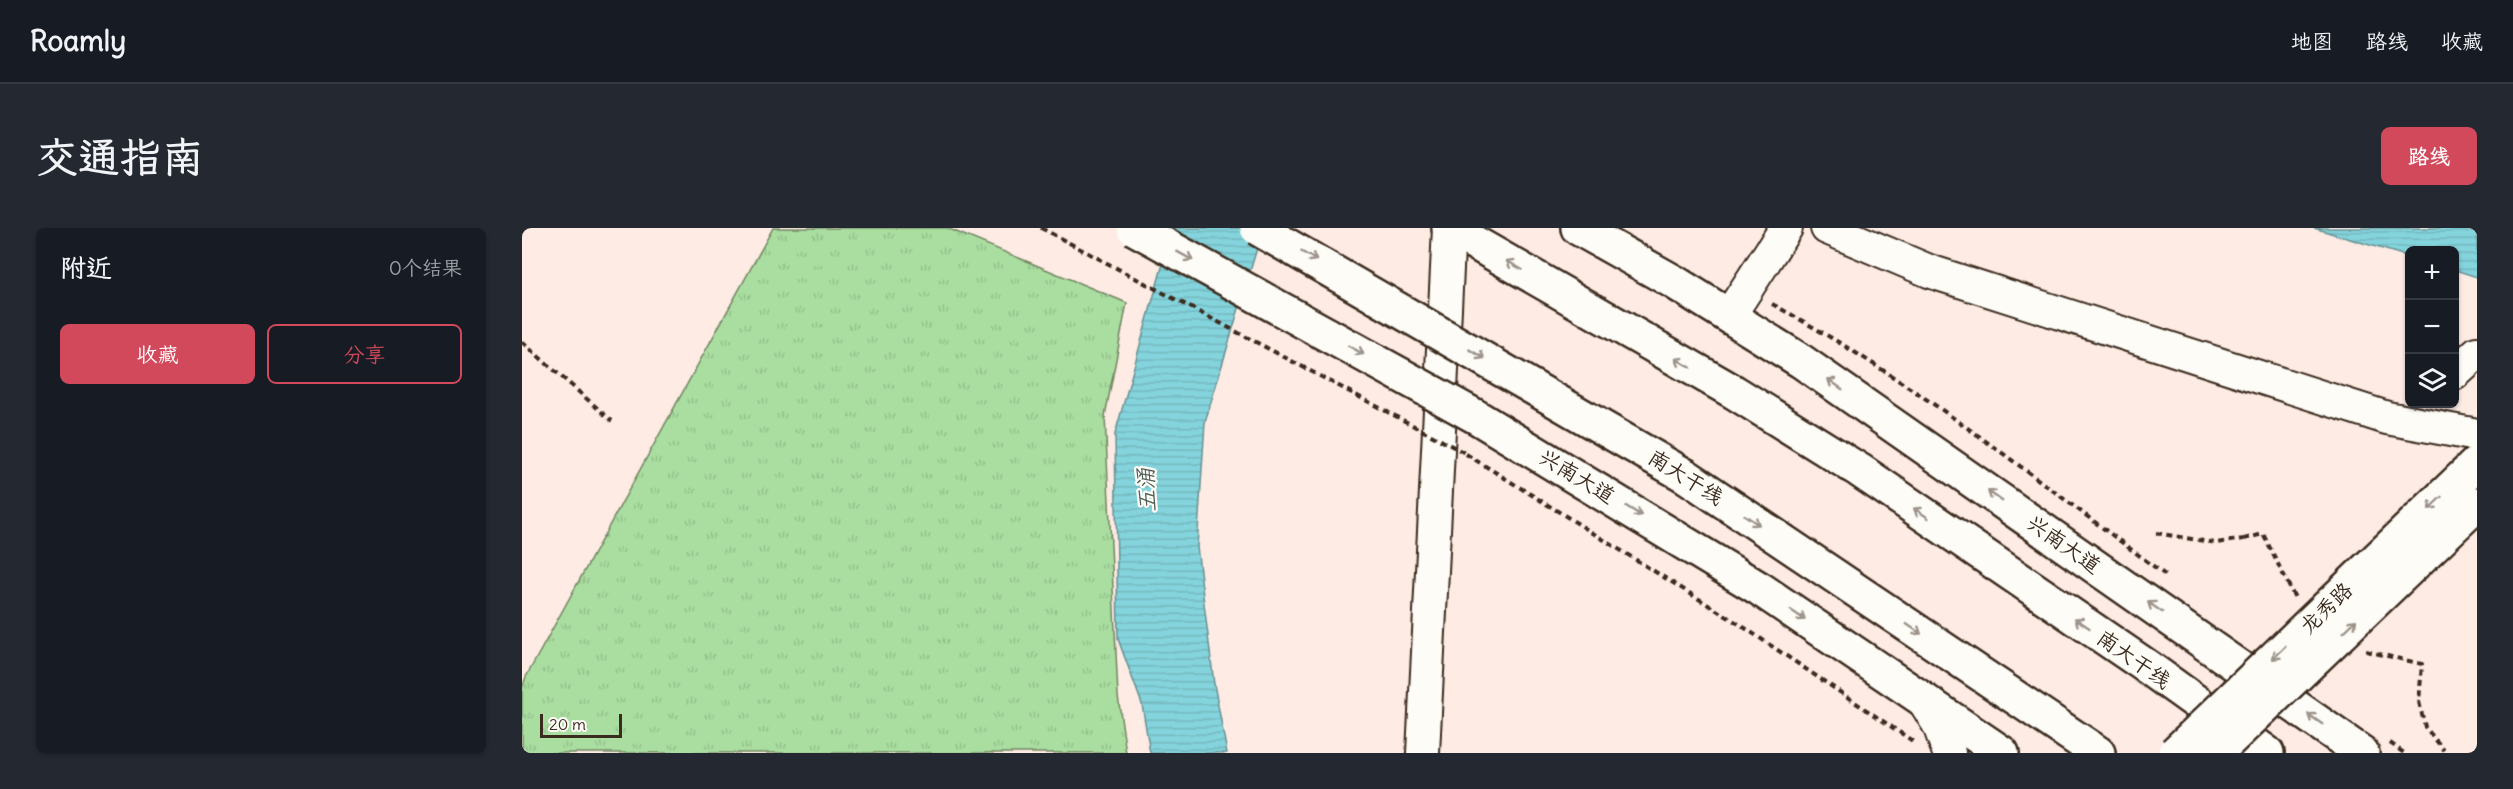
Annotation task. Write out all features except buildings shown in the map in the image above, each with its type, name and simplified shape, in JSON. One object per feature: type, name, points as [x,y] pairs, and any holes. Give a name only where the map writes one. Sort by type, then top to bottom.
[{"type":"main road","name":"兴南大道","points":[[1134,228],[1475,416],[1760,589],[2002,753]]},
{"type":"main road","name":"南大干线","points":[[1257,228],[1686,476],[2098,753]]},
{"type":"main road","name":"南大干线","points":[[1449,228],[1734,392],[1859,470],[2149,668],[2267,753]]},
{"type":"main road","name":"兴南大道","points":[[1578,228],[1802,361],[2362,753]]},
{"type":"main road","name":"龙秀路","points":[[2175,753],[2477,463]]},
{"type":"main road","name":"龙秀路","points":[[2216,753],[2477,504]]},
{"type":"street","points":[[1423,753],[1449,228]]},
{"type":"street","points":[[1729,316],[1786,228]]},
{"type":"street","points":[[1827,228],[1929,271],[2412,412],[2477,435]]},
{"type":"street","points":[[2459,369],[2477,353]]},
{"type":"street","points":[[1923,699],[1940,725],[1935,750]]},
{"type":"path","points":[[1041,228],[1465,453],[1739,624],[1935,750]]},
{"type":"path","points":[[522,342],[612,421]]},
{"type":"path","points":[[2156,534],[2216,543],[2262,534],[2295,599]]},
{"type":"path","points":[[2360,650],[2422,664],[2419,702],[2425,727],[2444,750]]},
{"type":"green space","points":[[773,228],[947,228],[1127,303],[1105,416],[1118,696],[1126,753],[522,753],[522,688],[526,677]]},
{"type":"water","name":"五涌","points":[[1173,228],[1263,228],[1205,422],[1197,547],[1214,684],[1227,753],[1150,753],[1142,704],[1118,639],[1115,434]]},
{"type":"water","points":[[2314,228],[2477,228],[2477,277],[2459,271],[2459,246],[2405,246],[2405,256]]}]
